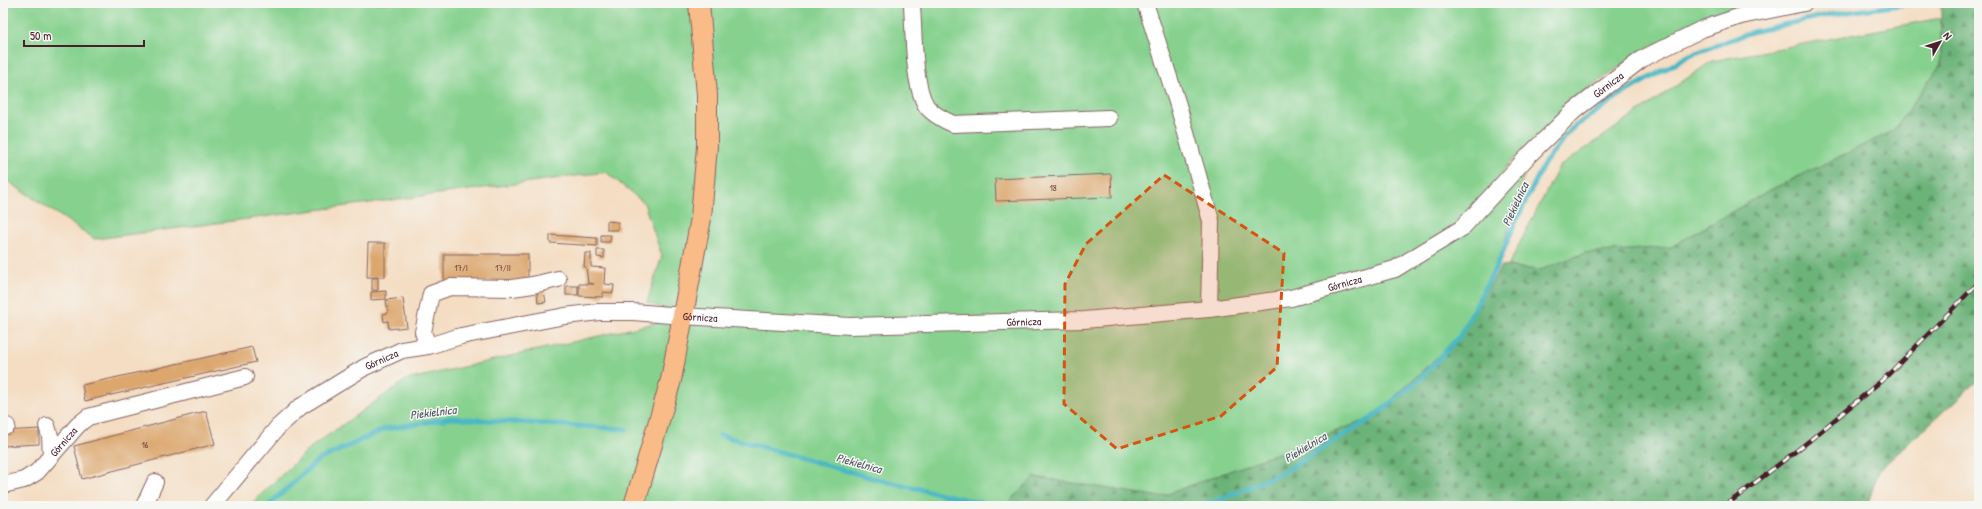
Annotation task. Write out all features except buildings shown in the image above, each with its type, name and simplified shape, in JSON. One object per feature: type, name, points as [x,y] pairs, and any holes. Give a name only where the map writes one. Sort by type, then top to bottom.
[{"type":"main road","points":[[634,506],[671,380],[701,218],[707,146],[707,95],[699,3]]},
{"type":"street","points":[[913,3],[918,89],[928,107],[940,118],[953,124],[1109,118]]},
{"type":"street","points":[[1146,3],[1211,221],[1209,309]]},
{"type":"street","name":"Górnicza","points":[[212,506],[278,427],[300,407],[365,367],[402,350],[428,346],[461,336],[565,316],[599,312],[633,312],[850,326],[1084,320],[1209,309],[1291,298],[1395,269],[1462,228],[1530,154],[1575,110],[1642,59],[1702,29],[1741,16],[1804,3]]},
{"type":"street","points":[[428,346],[423,332],[431,294],[450,287],[512,288],[558,279]]},
{"type":"street","name":"Górnicza","points":[[3,485],[24,480],[37,472],[50,455],[57,450],[78,425],[88,417],[245,377]]},
{"type":"street","points":[[47,426],[50,436],[50,455]]},
{"type":"street","points":[[144,506],[156,482]]},
{"type":"highlighted area","points":[[1164,175],[1284,253],[1277,367],[1221,416],[1117,449],[1064,404],[1065,284],[1086,244]]},
{"type":"green space","points":[[3,3],[1816,3],[1702,29],[1696,21],[1640,53],[1573,99],[1506,167],[1465,224],[1530,154],[1500,259],[1460,336],[1372,418],[1160,497],[1034,477],[1005,506],[249,506],[310,448],[406,380],[682,317],[647,302],[662,256],[644,203],[606,172],[95,239],[3,178]]},
{"type":"green space","points":[[1941,3],[1979,3],[1979,379],[1879,470],[1867,506],[1005,506],[1034,477],[1160,497],[1372,418],[1460,336],[1501,266],[1540,270],[1585,253],[1671,247],[1770,190],[1893,131],[1941,64]]},
{"type":"green space","points":[[1941,18],[1941,64],[1894,131],[1770,190],[1671,247],[1585,253],[1540,270],[1508,266],[1559,167],[1712,61]]},
{"type":"waterway","name":"Piekielnica","points":[[1194,506],[1214,502],[1282,473],[1372,418],[1419,380],[1460,336],[1500,259],[1515,223],[1544,164],[1570,130],[1620,95],[1690,55],[1752,32],[1827,15],[1914,3]]},
{"type":"waterway","name":"Piekielnica","points":[[268,506],[318,460],[385,429],[451,418],[626,429]]},
{"type":"waterway","name":"Piekielnica","points":[[720,435],[872,478],[994,506]]},
{"type":"railway","points":[[1725,506],[1809,441],[1887,376],[1979,282]]}]
